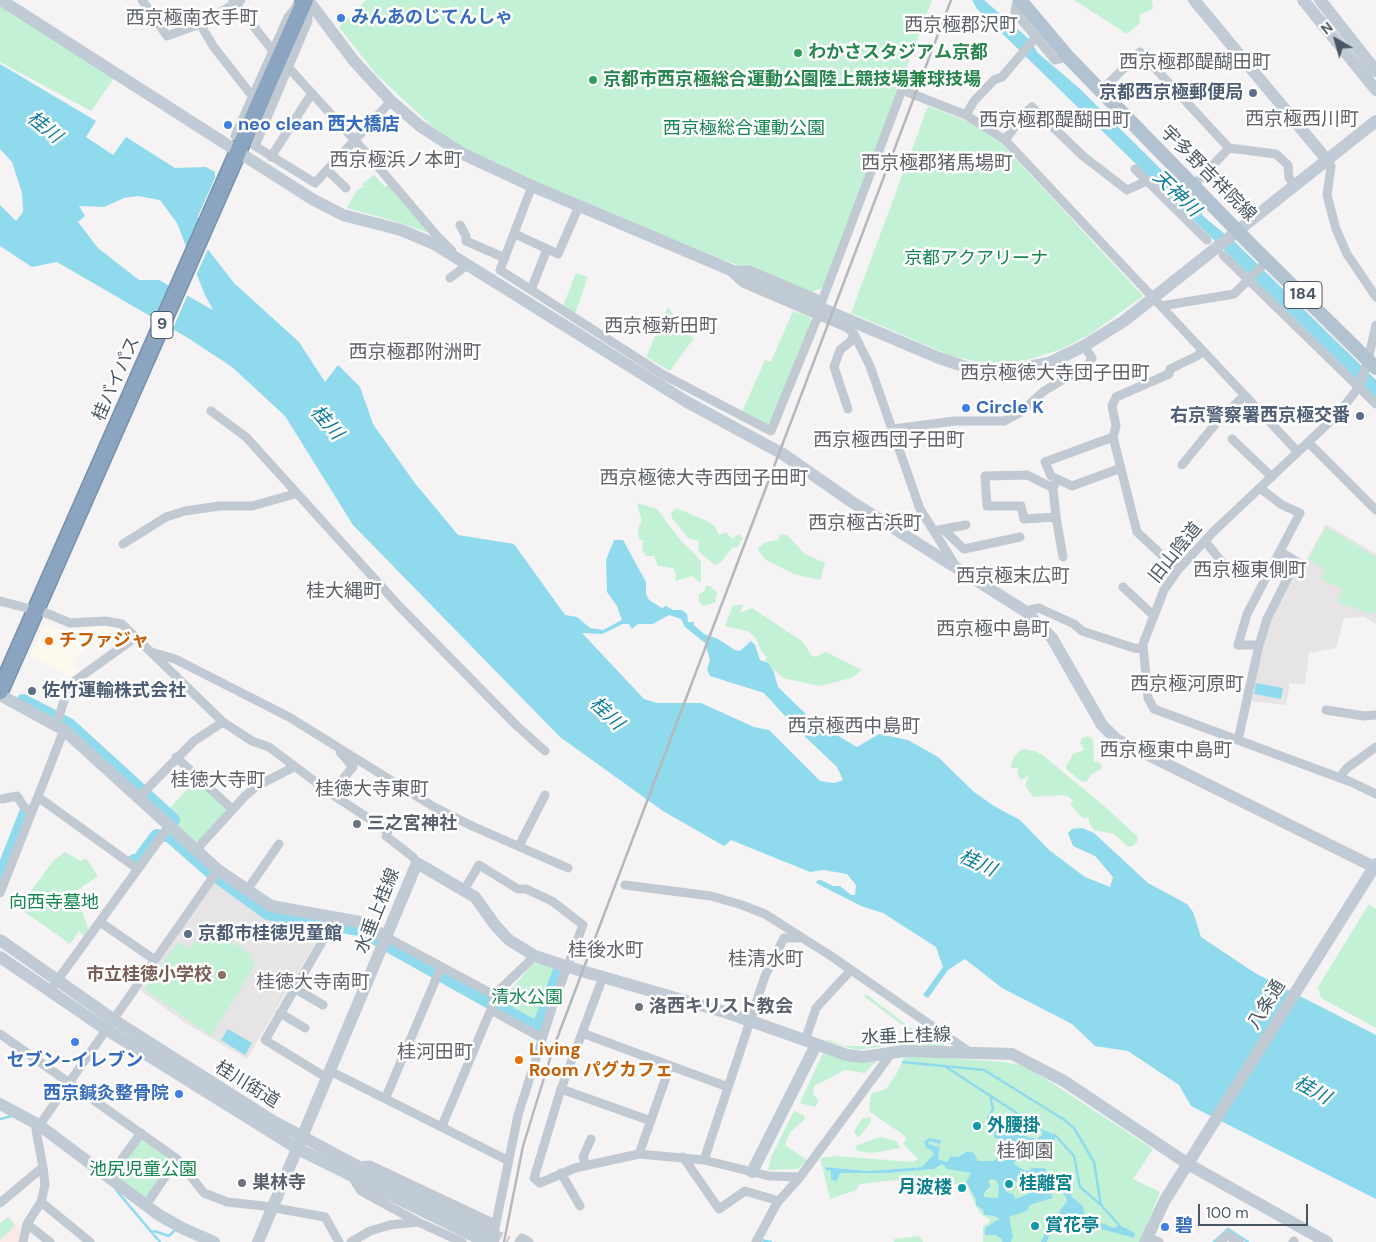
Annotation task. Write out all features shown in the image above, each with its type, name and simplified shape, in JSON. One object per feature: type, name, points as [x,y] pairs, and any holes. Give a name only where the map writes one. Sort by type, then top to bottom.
[{"type":"highway","name":"桂バイパス","points":[[0,693],[90,490],[236,150],[306,0]]},
{"type":"main road","name":"宇多野吉祥院線","points":[[1019,0],[1068,57],[1193,186],[1235,233],[1370,364]]},
{"type":"street","points":[[1,0],[328,208],[416,236],[467,265],[687,402],[780,452],[852,502],[1025,611],[1052,638],[1102,725],[1116,739],[1374,868]]},
{"type":"street","points":[[142,0],[165,35],[171,35],[200,24],[236,1],[273,51]]},
{"type":"street","points":[[236,150],[253,97],[288,16],[306,0]]},
{"type":"street","points":[[306,0],[308,21],[254,144],[314,184],[391,101]]},
{"type":"street","points":[[306,0],[354,61],[391,101],[420,126],[463,154],[579,206],[939,358],[966,367],[1007,371],[1034,367],[1061,358],[1084,346],[1157,302],[1215,247],[1376,121]]},
{"type":"street","points":[[1019,0],[1015,12],[1034,39],[1055,60],[1068,57]]},
{"type":"street","points":[[1194,0],[1331,166],[1327,195],[1336,229],[1343,247],[1376,296]]},
{"type":"street","points":[[1303,0],[1376,90]]},
{"type":"street","points":[[1320,0],[1376,71]]},
{"type":"street","points":[[200,24],[213,46],[253,97]]},
{"type":"street","points":[[966,115],[974,101],[994,80],[1002,77],[1034,39]]},
{"type":"street","points":[[1101,92],[1140,52],[1229,148],[1276,154],[1288,165],[1289,178],[1294,186]]},
{"type":"street","points":[[288,67],[437,236],[467,265]]},
{"type":"street","points":[[728,269],[749,270],[822,301],[902,90],[966,115],[1005,140],[1298,452]]},
{"type":"street","points":[[271,157],[312,93]]},
{"type":"street","points":[[1005,140],[1024,114],[1032,107],[1083,156],[1127,190],[1147,181]]},
{"type":"street","points":[[1193,186],[1229,148]]},
{"type":"street","points":[[1134,169],[1376,404]]},
{"type":"street","points":[[327,170],[346,188]]},
{"type":"street","points":[[532,186],[500,270],[662,374],[771,431],[818,316]]},
{"type":"street","points":[[515,234],[558,254],[579,206]]},
{"type":"street","points":[[460,225],[466,236],[466,241],[505,258]]},
{"type":"street","points":[[531,290],[547,249]]},
{"type":"street","points":[[1157,302],[1234,294],[1265,263]]},
{"type":"street","points":[[450,278],[467,265]]},
{"type":"street","points":[[728,269],[743,283],[848,328],[854,334],[870,366],[920,509],[939,530],[964,549],[1020,537]]},
{"type":"street","name":"旧山陰道","points":[[1376,325],[1370,364],[1359,387],[1337,414],[1205,541],[1178,570],[1164,590],[1152,615],[1144,637],[1143,648],[1150,706],[1177,718],[1369,789],[1376,794]]},
{"type":"street","points":[[848,409],[834,367],[840,350],[851,342],[854,334]]},
{"type":"street","points":[[893,429],[955,420],[1004,421],[1020,412],[1044,391],[1088,365],[1092,358],[1084,346]]},
{"type":"street","points":[[1178,570],[1137,532],[1113,437],[1116,426],[1112,406],[1116,397],[1169,374],[1170,369],[1197,356],[1203,351]]},
{"type":"street","points":[[1182,465],[1217,422],[1244,395]]},
{"type":"street","points":[[211,410],[246,437],[292,486],[295,494],[400,607],[514,723],[546,751]]},
{"type":"street","points":[[1113,437],[1045,462],[1051,476],[1072,486],[1120,468]]},
{"type":"street","points":[[1232,438],[1272,476]]},
{"type":"street","points":[[1308,442],[1376,510]]},
{"type":"street","points":[[1053,488],[1027,475],[985,476],[987,506],[1021,506],[1024,519],[1056,517]]},
{"type":"street","points":[[1057,479],[1053,488],[1062,557]]},
{"type":"street","points":[[1258,645],[1238,644],[1247,614],[1300,513],[1282,505],[1260,488]]},
{"type":"street","points":[[123,544],[166,517],[185,511],[211,506],[252,506],[295,494]]},
{"type":"street","points":[[939,530],[966,525]]},
{"type":"street","points":[[939,530],[957,568]]},
{"type":"street","points":[[1205,541],[1220,560],[1237,576]]},
{"type":"street","points":[[1238,740],[1258,645],[1267,620],[1296,561],[1281,552]]},
{"type":"street","points":[[1123,587],[1152,615]]},
{"type":"street","points":[[0,601],[70,623],[117,622],[136,637],[223,722],[252,741],[269,747],[330,793],[388,831],[386,836],[417,862]]},
{"type":"street","points":[[1025,611],[1039,608],[1074,624],[1082,631],[1134,648],[1143,648]]},
{"type":"street","points":[[0,893],[38,798],[69,686],[136,637]]},
{"type":"street","points":[[151,652],[175,659],[289,717],[434,807],[472,826],[568,868]]},
{"type":"street","points":[[0,693],[59,723],[142,794],[169,826],[196,850],[216,873],[275,908],[334,922],[360,922],[385,941],[493,1003],[542,1038]]},
{"type":"street","points":[[1326,710],[1364,716],[1376,715]]},
{"type":"street","points":[[142,794],[194,741],[223,722]]},
{"type":"street","points":[[1339,778],[1347,768],[1376,747]]},
{"type":"street","points":[[330,793],[353,767],[338,748]]},
{"type":"street","points":[[176,758],[232,809]]},
{"type":"street","points":[[196,850],[232,809],[257,786],[294,767]]},
{"type":"street","points":[[519,846],[545,795]]},
{"type":"street","points":[[2,799],[17,796],[24,807],[32,812]]},
{"type":"street","points":[[38,798],[138,868]]},
{"type":"street","points":[[50,991],[169,826]]},
{"type":"street","points":[[247,890],[279,844]]},
{"type":"street","name":"水垂上桂線","points":[[258,1242],[417,862],[475,897],[501,932],[535,956],[751,1020],[847,1055],[863,1057],[893,1051],[1012,1054],[1064,1081],[1190,1161],[1326,1242]]},
{"type":"street","points":[[464,890],[479,865],[518,889],[526,889],[552,901],[584,925],[542,1038],[518,1115],[491,1236]]},
{"type":"street","name":"八条通","points":[[1151,1240],[1165,1200],[1374,868]]},
{"type":"street","points":[[23,1242],[27,1224],[41,1202],[45,1185],[38,1127],[216,873]]},
{"type":"street","points":[[625,885],[702,895],[742,905],[765,914],[852,970],[971,1053]]},
{"type":"street","points":[[100,922],[155,960]]},
{"type":"street","points":[[334,922],[265,1040],[328,1075],[386,1097],[507,1160]]},
{"type":"street","points":[[704,1160],[765,976],[784,938],[802,938]]},
{"type":"street","name":"桂川街道","points":[[0,940],[58,980],[110,1025]]},
{"type":"street","points":[[442,1126],[493,1003],[535,956]]},
{"type":"street","name":"桂川街道","points":[[0,957],[50,991],[240,1102],[300,1143],[354,1172],[491,1236]]},
{"type":"street","points":[[752,1172],[811,1043],[816,1008],[852,970]]},
{"type":"street","points":[[386,1097],[439,971]]},
{"type":"street","points":[[603,977],[561,1089],[534,1178],[540,1183],[561,1173],[586,1165],[639,1154],[704,1160],[769,1176],[800,1177]]},
{"type":"street","points":[[294,988],[323,1005]]},
{"type":"street","points":[[280,1012],[305,1028]]},
{"type":"street","points":[[582,1033],[728,1087]]},
{"type":"street","points":[[0,1034],[177,1159],[204,1193],[228,1202],[272,1207],[324,1217],[339,1242]]},
{"type":"street","points":[[756,1242],[779,1202],[800,1177],[893,1051]]},
{"type":"street","points":[[639,1154],[670,1066]]},
{"type":"street","points":[[561,1089],[651,1121]]},
{"type":"street","points":[[0,1104],[38,1127],[146,1205],[184,1229],[214,1242]]},
{"type":"street","points":[[109,1177],[141,1133]]},
{"type":"street","points":[[586,1165],[584,1157],[591,1139]]},
{"type":"street","points":[[683,1157],[719,1209],[745,1191],[779,1202]]},
{"type":"street","points":[[146,1205],[177,1159]]},
{"type":"street","points":[[0,1203],[43,1167]]},
{"type":"street","points":[[354,1172],[361,1191],[418,1222],[462,1242]]},
{"type":"street","points":[[561,1173],[580,1206]]},
{"type":"street","points":[[41,1202],[90,1242]]},
{"type":"street","points":[[351,1242],[370,1231],[390,1225],[418,1222]]},
{"type":"street","points":[[27,1224],[50,1242]]},
{"type":"street","points":[[1220,1242],[1227,1234],[1239,1242]]},
{"type":"shaded area","points":[[1326,524],[1376,554],[1376,624],[1364,617],[1344,618],[1336,648],[1309,653],[1305,685],[1290,683],[1286,705],[1250,701],[1267,629],[1300,558],[1306,560]]},
{"type":"shaded area","points":[[44,626],[66,631],[107,626],[116,628],[71,660],[81,674],[71,681],[66,674],[30,656]]},
{"type":"shaded area","name":"市立桂徳小学校","points":[[215,880],[268,916],[326,925],[247,1059],[187,1024],[140,990]]},
{"type":"shaded area","points":[[9,1216],[21,1231],[21,1242],[0,1242],[0,1223]]},
{"type":"green space","name":"西京極総合運動公園","points":[[366,0],[932,0],[823,288],[811,292],[691,248],[467,150],[433,127],[375,73],[339,27]]},
{"type":"green space","points":[[1074,0],[1152,0],[1153,9],[1139,15],[1140,23],[1127,34]]},
{"type":"green space","points":[[0,4],[115,77],[91,111],[0,62]]},
{"type":"green space","name":"京都アクアリーナ","points":[[928,106],[972,123],[1002,144],[1143,296],[1092,333],[1062,349],[1027,360],[993,363],[949,355],[851,313]]},
{"type":"green space","points":[[374,175],[385,187],[389,184],[429,230],[426,232],[347,208],[357,190],[364,186],[362,184]]},
{"type":"green space","points":[[576,273],[588,277],[575,314],[563,306]]},
{"type":"green space","points":[[668,307],[684,331],[694,338],[670,371],[646,357]]},
{"type":"green space","points":[[793,311],[810,317],[811,322],[771,423],[767,425],[742,412],[765,360],[771,362]]},
{"type":"green space","points":[[637,503],[657,509],[681,541],[693,552],[701,562],[701,582],[697,581],[693,576],[675,581],[676,574],[673,568],[658,566],[654,556],[646,556],[642,550],[643,541],[639,539],[638,534],[639,525],[642,522]]},
{"type":"green space","points":[[676,508],[709,522],[715,526],[719,535],[726,532],[732,539],[739,534],[743,538],[737,548],[733,547],[722,561],[715,565],[698,551],[699,541],[688,538],[672,518],[671,513]]},
{"type":"green space","points":[[1326,527],[1376,557],[1376,611],[1371,614],[1337,602],[1343,589],[1321,579],[1325,569],[1308,560]]},
{"type":"green space","points":[[780,534],[787,535],[805,554],[825,563],[820,580],[794,574],[766,560],[758,548],[766,542],[778,540]]},
{"type":"green space","points":[[706,586],[710,586],[718,593],[715,598],[716,602],[704,606],[699,602],[699,594],[704,592]]},
{"type":"green space","points":[[733,605],[743,605],[740,613],[752,608],[803,642],[811,655],[815,657],[826,652],[862,670],[851,678],[820,686],[783,678],[765,661],[767,657],[762,652],[755,637],[747,631],[725,626]]},
{"type":"green space","points":[[1088,736],[1093,740],[1094,761],[1102,764],[1101,769],[1092,774],[1086,782],[1081,781],[1066,767],[1073,754],[1084,750],[1080,743],[1082,738]]},
{"type":"green space","points":[[1024,749],[1035,751],[1045,757],[1138,837],[1137,842],[1133,846],[1128,847],[1114,834],[1094,830],[1089,823],[1089,818],[1082,818],[1070,804],[1073,801],[1069,797],[1063,795],[1033,797],[1025,785],[1029,776],[1021,780],[1017,773],[1018,768],[1010,768],[1014,757],[1019,751]]},
{"type":"green space","points":[[196,780],[225,807],[226,813],[199,841],[194,842],[174,823],[174,819],[166,812]]},
{"type":"green space","name":"向西寺墓地","points":[[65,852],[81,861],[86,858],[98,876],[75,892],[89,931],[84,936],[79,931],[70,944],[19,908],[53,861]]},
{"type":"green space","points":[[1369,904],[1376,909],[1376,1028],[1321,998],[1318,987]]},
{"type":"green space","points":[[205,927],[250,953],[254,966],[211,1036],[145,989],[178,942],[189,949]]},
{"type":"green space","name":"清水公園","points":[[540,962],[558,968],[537,1025],[498,1004],[533,964]]},
{"type":"green space","points":[[866,994],[927,1039],[925,1040],[905,1030],[902,1025],[864,996]]},
{"type":"green space","points":[[829,1040],[845,1046],[866,1046],[941,1040],[945,1047],[886,1046],[857,1050],[826,1041]]},
{"type":"green space","points":[[828,1051],[879,1058],[865,1073],[845,1070],[814,1086],[813,1094],[819,1100],[815,1107],[800,1103],[823,1053]]},
{"type":"green space","points":[[905,1055],[1004,1062],[1026,1066],[1153,1149],[1133,1179],[1160,1192],[1139,1242],[1047,1242],[1052,1228],[1060,1224],[1097,1228],[1134,1238],[1135,1234],[1119,1225],[1114,1228],[1102,1223],[1085,1221],[1083,1206],[1072,1197],[1066,1183],[1067,1178],[1051,1174],[1044,1168],[1033,1168],[1026,1171],[1014,1164],[1021,1151],[1026,1148],[1033,1149],[1055,1140],[1055,1135],[1041,1128],[1042,1136],[1036,1141],[1033,1138],[1027,1137],[1026,1134],[1017,1132],[1010,1134],[993,1127],[994,1137],[1002,1142],[1001,1146],[1004,1147],[1005,1142],[1010,1141],[1011,1147],[993,1161],[978,1161],[974,1153],[968,1151],[958,1157],[951,1156],[948,1162],[938,1159],[940,1147],[928,1144],[928,1141],[940,1144],[941,1140],[930,1138],[924,1142],[926,1148],[934,1154],[922,1167],[868,1171],[825,1167],[826,1170],[831,1171],[831,1180],[837,1181],[840,1173],[890,1173],[934,1169],[942,1164],[948,1169],[971,1173],[966,1183],[930,1187],[917,1178],[860,1184],[856,1190],[830,1199],[820,1158],[837,1156],[913,1162],[918,1159],[903,1144],[906,1140],[905,1136],[869,1111],[871,1094],[886,1089],[897,1073]]},
{"type":"green space","points":[[794,1111],[805,1116],[804,1120],[790,1132],[785,1145],[808,1161],[797,1169],[768,1170],[772,1155]]},
{"type":"green space","points":[[870,1117],[871,1122],[858,1138],[854,1131],[862,1119]]},
{"type":"green space","points":[[880,1137],[897,1141],[900,1148],[873,1153],[857,1151],[855,1146]]},
{"type":"green space","name":"池尻児童公園","points":[[144,1140],[171,1158],[172,1164],[148,1197],[143,1197],[117,1177],[117,1172],[139,1141]]},
{"type":"green space","points":[[991,1179],[996,1180],[999,1187],[998,1198],[984,1197],[984,1193],[989,1190],[988,1182]]},
{"type":"green space","points":[[1009,1180],[1029,1183],[1033,1187],[1032,1192],[1016,1200],[1004,1188],[1004,1182]]},
{"type":"green space","points":[[1050,1182],[1061,1186],[1067,1201],[1047,1228],[1044,1240],[1041,1242],[1011,1242],[1013,1236],[1008,1217],[1027,1211],[1030,1205],[1053,1198]]},
{"type":"green space","points":[[966,1183],[976,1200],[976,1205],[983,1210],[984,1215],[994,1216],[999,1219],[985,1228],[985,1235],[995,1235],[1002,1239],[1002,1242],[983,1242],[983,1226],[989,1223],[990,1219],[982,1215],[976,1206]]},
{"type":"green space","points":[[9,1217],[15,1226],[0,1240],[0,1223]]},
{"type":"green space","points":[[920,1236],[923,1242],[894,1242],[894,1239]]},
{"type":"water","name":"天神川","points":[[972,0],[984,0],[1029,39],[1038,53],[1079,88],[1199,207],[1203,216],[1237,244],[1376,380],[1376,398],[977,9]]},
{"type":"water","name":"桂川","points":[[0,64],[96,121],[86,137],[113,155],[126,137],[175,168],[206,167],[215,172],[215,178],[198,216],[206,247],[234,283],[299,342],[325,382],[338,365],[360,387],[373,424],[414,482],[458,535],[514,544],[565,615],[577,617],[590,628],[603,630],[622,620],[617,606],[607,592],[606,560],[614,540],[623,540],[646,582],[646,594],[649,600],[662,608],[666,606],[673,610],[682,610],[687,614],[688,622],[694,622],[694,625],[704,634],[718,639],[735,650],[740,651],[751,641],[755,645],[760,660],[768,663],[773,670],[778,687],[813,721],[857,747],[879,734],[908,740],[938,757],[974,792],[994,806],[1020,820],[1049,850],[1085,877],[1110,887],[1113,877],[1095,856],[1073,846],[1068,833],[1072,829],[1082,828],[1094,833],[1148,883],[1187,904],[1193,912],[1201,937],[1255,973],[1376,1035],[1376,1199],[1191,1106],[1179,1085],[1128,1051],[1095,1046],[1072,1024],[1002,988],[965,959],[948,970],[928,998],[923,995],[943,967],[936,947],[883,913],[861,906],[816,883],[818,880],[821,880],[833,886],[840,886],[851,895],[855,895],[856,885],[847,874],[824,870],[810,872],[731,840],[724,846],[663,811],[560,737],[353,525],[285,416],[232,367],[188,338],[57,262],[32,267],[0,246],[0,205],[16,221],[23,212],[22,193],[12,162],[0,149]],"holes":[[[138,196],[160,200],[177,223],[204,293],[213,310],[159,280],[139,280],[98,248],[78,222],[85,216],[79,206],[104,207],[124,198]],[[669,615],[681,619],[685,627],[705,643],[710,660],[707,669],[710,676],[764,693],[797,729],[837,767],[843,780],[834,783],[820,781],[769,730],[754,727],[701,703],[657,703],[644,699],[582,633],[602,634],[623,624],[629,624],[632,629],[638,624],[653,624]]]},
{"type":"water","points":[[1256,683],[1283,688],[1281,699],[1254,694]]},
{"type":"water","points":[[228,1029],[252,1043],[245,1055],[221,1040]]},
{"type":"water","points":[[993,1127],[1009,1134],[1017,1132],[1026,1134],[1027,1137],[1033,1138],[1036,1141],[1043,1133],[1040,1128],[1055,1135],[1055,1140],[1021,1151],[1014,1164],[1026,1171],[1033,1168],[1044,1168],[1051,1174],[1067,1178],[1066,1183],[1072,1197],[1083,1206],[1086,1221],[1102,1223],[1114,1228],[1119,1225],[1135,1233],[1134,1238],[1097,1228],[1060,1224],[1052,1228],[1047,1242],[1041,1242],[1047,1228],[1067,1201],[1061,1186],[1051,1182],[1050,1190],[1053,1198],[1030,1205],[1027,1211],[1009,1217],[1013,1236],[1011,1242],[1002,1242],[1002,1239],[995,1235],[985,1235],[985,1228],[999,1219],[994,1216],[984,1215],[983,1210],[976,1205],[976,1200],[966,1182],[971,1173],[947,1169],[942,1164],[934,1169],[890,1173],[840,1173],[837,1181],[831,1180],[831,1171],[826,1170],[825,1167],[868,1171],[922,1167],[934,1154],[926,1148],[924,1142],[929,1138],[941,1140],[940,1144],[929,1141],[928,1144],[940,1147],[938,1159],[947,1162],[951,1156],[958,1157],[968,1151],[974,1153],[978,1161],[993,1161],[1011,1147],[1010,1141],[1005,1142],[1004,1147],[1001,1146],[1002,1142],[994,1137]],"holes":[[[991,1179],[996,1180],[999,1187],[998,1198],[984,1197],[984,1193],[991,1186],[988,1182]],[[1009,1180],[1029,1183],[1033,1187],[1032,1192],[1016,1199],[1005,1188],[1004,1182]]]},
{"type":"pier","points":[[218,175],[218,179],[200,216],[209,247],[195,278],[185,250]]},
{"type":"pier","points":[[170,284],[188,294],[172,331],[153,321]]},
{"type":"waterway","points":[[23,701],[69,725],[173,820]]},
{"type":"waterway","points":[[0,879],[26,813]]},
{"type":"waterway","points":[[165,835],[169,835],[210,871],[268,913],[359,929],[536,1028],[539,1027],[560,970]]},
{"type":"waterway","points":[[134,861],[139,860],[157,836]]},
{"type":"waterway","points":[[903,1062],[984,1070],[1063,1119],[1074,1128],[1094,1162],[1101,1205],[1119,1225]]},
{"type":"waterway","points":[[946,1067],[1040,1128]]},
{"type":"waterway","points":[[990,1095],[993,1109],[988,1118],[993,1127]]},
{"type":"waterway","points":[[0,1119],[12,1116]]},
{"type":"waterway","points":[[1055,1135],[1074,1156],[1080,1187],[1101,1205]]},
{"type":"waterway","points":[[116,1190],[160,1242]]},
{"type":"waterway","points":[[1214,1242],[1228,1229],[1248,1242]]},
{"type":"waterway","points":[[154,1231],[169,1236],[175,1230]]},
{"type":"waterway","points":[[761,1240],[771,1242]]},
{"type":"tunnel","points":[[490,1233],[508,1242]]},
{"type":"railway","points":[[504,1242],[523,1146],[553,1049],[951,0]]},
{"type":"place","name":"みんあのじてんしゃ","points":[[341,18]]},
{"type":"place","name":"わかさスタジアム京都","points":[[798,53]]},
{"type":"place","name":"京都市西京極総合運動公園陸上競技場兼球技場","points":[[593,80]]},
{"type":"place","name":"京都西京極郵便局","points":[[1253,93]]},
{"type":"place","name":"neo clean 西大橋店","points":[[228,125]]},
{"type":"place","name":"Circle K","points":[[966,408]]},
{"type":"place","name":"右京警察署西京極交番","points":[[1360,416]]},
{"type":"place","name":"チファジャ","points":[[49,641]]},
{"type":"place","name":"佐竹運輸株式会社","points":[[32,691]]},
{"type":"place","name":"三之宮神社","points":[[357,824]]},
{"type":"place","name":"京都市桂徳児童館","points":[[188,934]]},
{"type":"place","name":"市立桂徳小学校","points":[[222,975]]},
{"type":"place","name":"洛西キリスト教会","points":[[639,1007]]},
{"type":"place","name":"セブン-イレブン","points":[[75,1042]]},
{"type":"place","name":"Living Room パグカフェ","points":[[519,1060]]},
{"type":"place","name":"西京鍼灸整骨院","points":[[179,1094]]},
{"type":"place","name":"外腰掛","points":[[977,1126]]},
{"type":"place","name":"巣林寺","points":[[242,1183]]},
{"type":"place","name":"桂離宮","points":[[1009,1184]]},
{"type":"place","name":"月波楼","points":[[962,1188]]},
{"type":"place","name":"賞花亭","points":[[1035,1226]]},
{"type":"place","name":"碧","points":[[1165,1227]]},
{"type":"district","name":"西京極南衣手町","points":[[192,19]]},
{"type":"district","name":"西京極郡沢町","points":[[961,26]]},
{"type":"district","name":"西京極郡醍醐田町","points":[[1195,63]]},
{"type":"district","name":"西京極西川町","points":[[1302,120]]},
{"type":"district","name":"西京極郡醍醐田町","points":[[1055,121]]},
{"type":"district","name":"西京極浜ノ本町","points":[[396,161]]},
{"type":"district","name":"西京極郡猪馬場町","points":[[937,164]]},
{"type":"district","name":"西京極新田町","points":[[661,327]]},
{"type":"district","name":"西京極郡附洲町","points":[[415,353]]},
{"type":"district","name":"西京極徳大寺団子田町","points":[[1055,374]]},
{"type":"district","name":"西京極西団子田町","points":[[889,441]]},
{"type":"district","name":"西京極徳大寺西団子田町","points":[[704,479]]},
{"type":"district","name":"西京極古浜町","points":[[865,524]]},
{"type":"district","name":"西京極東側町","points":[[1250,571]]},
{"type":"district","name":"西京極末広町","points":[[1013,577]]},
{"type":"district","name":"桂大縄町","points":[[344,592]]},
{"type":"district","name":"西京極中島町","points":[[993,630]]},
{"type":"district","name":"西京極河原町","points":[[1187,685]]},
{"type":"district","name":"西京極西中島町","points":[[854,727]]},
{"type":"district","name":"西京極東中島町","points":[[1166,751]]},
{"type":"district","name":"桂徳大寺町","points":[[218,781]]},
{"type":"district","name":"桂徳大寺東町","points":[[372,790]]},
{"type":"district","name":"桂後水町","points":[[606,951]]},
{"type":"district","name":"桂清水町","points":[[766,960]]},
{"type":"district","name":"桂徳大寺南町","points":[[313,983]]},
{"type":"district","name":"桂河田町","points":[[435,1053]]},
{"type":"district","name":"桂御園","points":[[1025,1152]]}]
